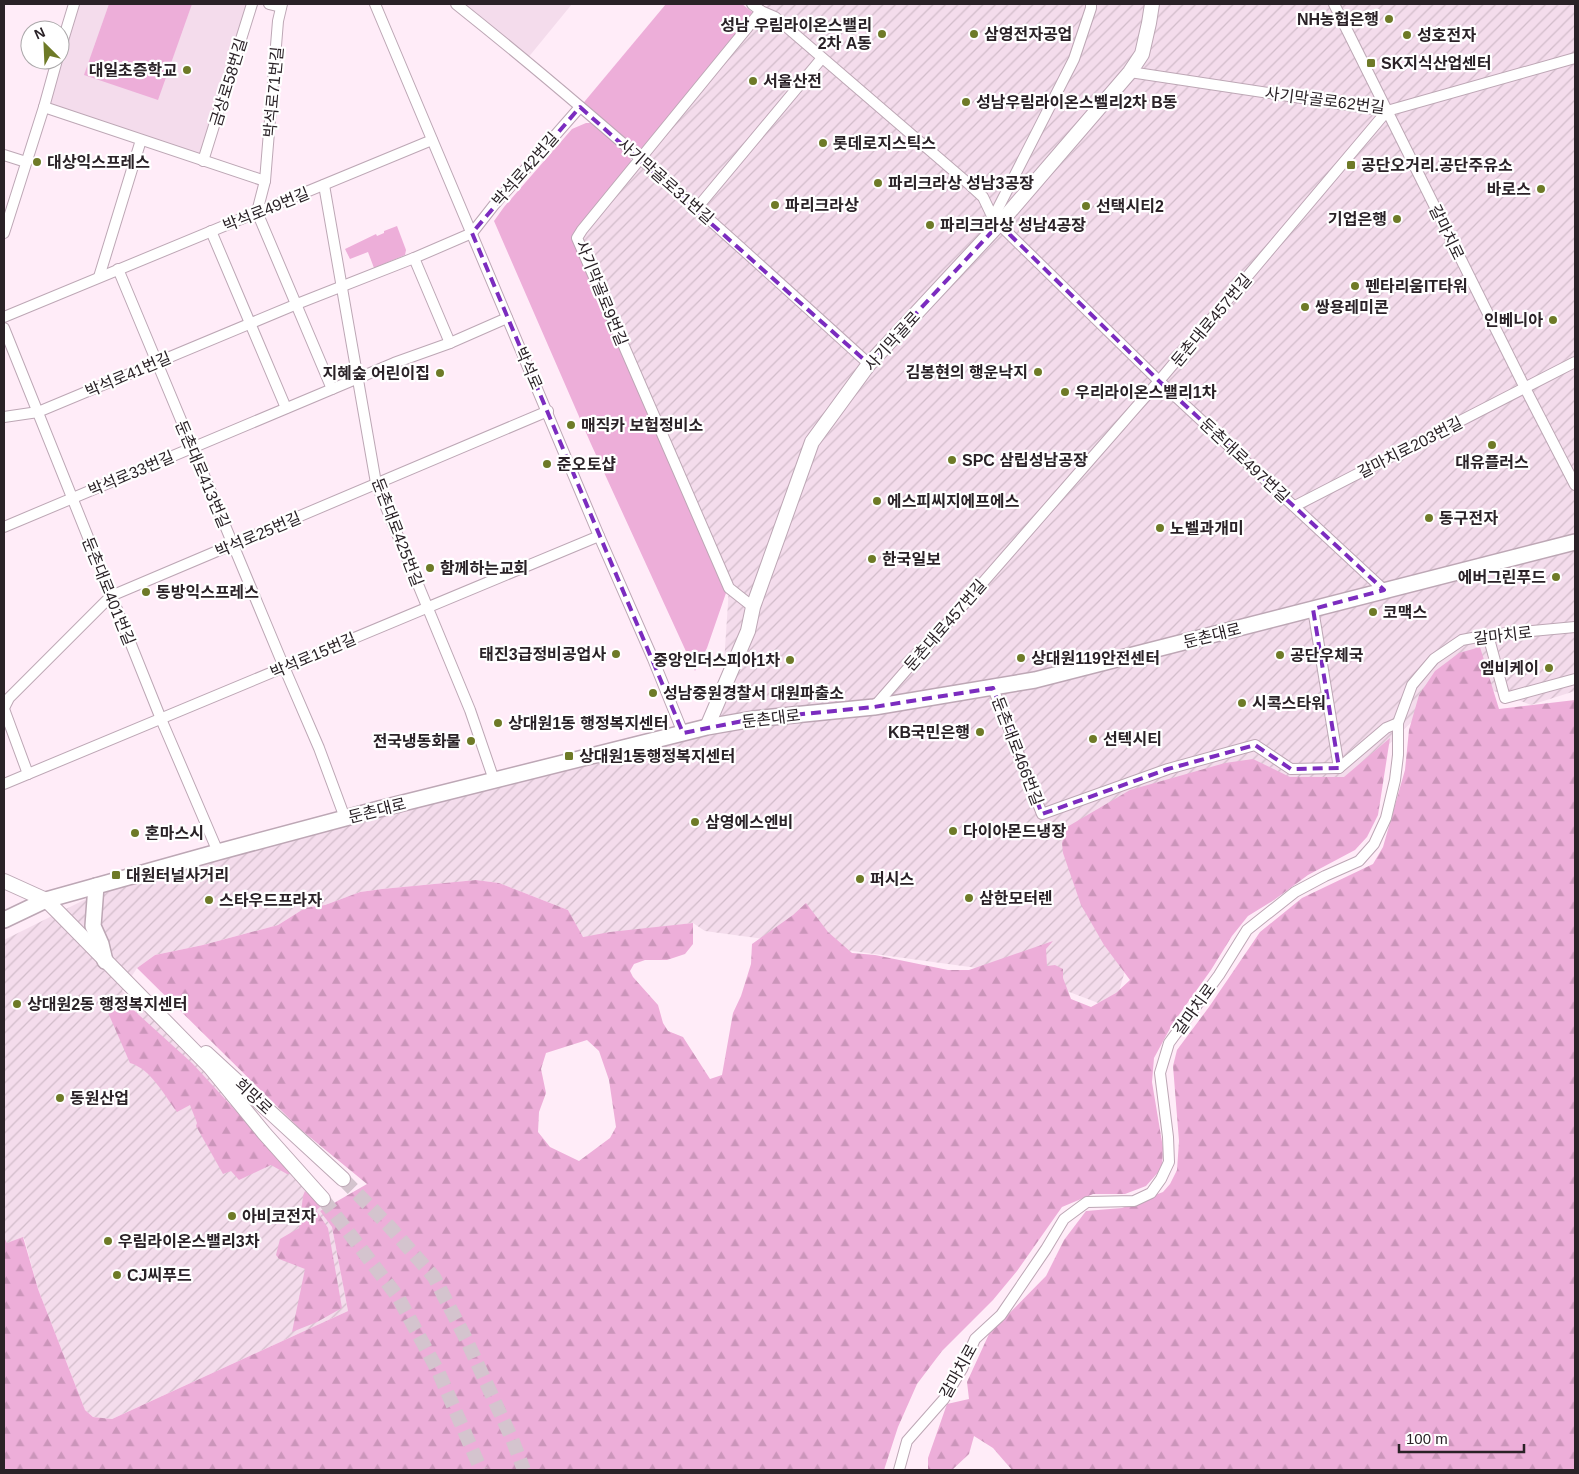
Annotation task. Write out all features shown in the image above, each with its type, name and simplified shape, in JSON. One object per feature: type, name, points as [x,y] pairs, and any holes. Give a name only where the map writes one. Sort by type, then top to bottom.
[{"type":"main road","name":"둔촌대로","points":[[4,920],[46,900],[218,852],[707,727],[753,719],[874,706],[1035,680],[1575,542]]},
{"type":"main road","points":[[96,886],[93,926],[101,944],[105,961]]},
{"type":"street","points":[[69,20],[74,4]]},
{"type":"street","name":"금상로58번길","points":[[204,160],[252,4]]},
{"type":"street","points":[[269,4],[282,5]]},
{"type":"street","name":"박석로","points":[[375,4],[599,536],[654,659],[683,733]]},
{"type":"street","name":"사기막골로31번길","points":[[456,4],[528,61],[640,158],[869,364]]},
{"type":"street","points":[[996,221],[1074,59],[1091,4]]},
{"type":"street","name":"사기막골로","points":[[707,727],[748,631],[753,607],[812,442],[869,364],[1130,72],[1142,54],[1152,4]]},
{"type":"street","name":"갈마치로","points":[[1334,4],[1524,388],[1575,485]]},
{"type":"street","name":"박석로71번길","points":[[257,212],[265,181],[278,20],[282,5]]},
{"type":"street","name":"둔촌대로497번길","points":[[757,7],[775,17],[983,197],[996,221],[1160,382],[1384,590]]},
{"type":"street","name":"사기막골로9번길","points":[[753,607],[729,588],[577,238],[757,7]]},
{"type":"street","points":[[697,208],[822,58]]},
{"type":"street","name":"사기막골로62번길","points":[[1130,72],[1387,111],[1575,58]]},
{"type":"street","points":[[4,233],[54,70]]},
{"type":"street","points":[[44,107],[265,181]]},
{"type":"street","name":"박석로42번길","points":[[472,233],[494,205],[580,107]]},
{"type":"street","name":"둔촌대로457번길","points":[[874,706],[1160,382],[1387,111]]},
{"type":"street","points":[[99,278],[140,140]]},
{"type":"street","name":"박석로49번길","points":[[4,317],[432,140]]},
{"type":"street","points":[[4,155],[26,162]]},
{"type":"street","name":"둔촌대로425번길","points":[[324,185],[376,483],[470,710],[494,780]]},
{"type":"street","points":[[257,212],[332,388]]},
{"type":"street","points":[[211,231],[286,408]]},
{"type":"street","name":"박석로41번길","points":[[4,417],[38,412],[472,233]]},
{"type":"street","points":[[414,258],[450,342]]},
{"type":"street","name":"둔촌대로413번길","points":[[118,270],[319,748],[345,818]]},
{"type":"street","name":"박석로33번길","points":[[4,527],[332,388],[507,318]]},
{"type":"street","name":"둔촌대로401번길","points":[[4,328],[111,596],[218,852]]},
{"type":"street","name":"갈마치로203번길","points":[[1295,506],[1575,362]]},
{"type":"street","name":"박석로25번길","points":[[4,709],[9,698],[111,596],[548,412]]},
{"type":"street","name":"박석로15번길","points":[[4,784],[599,536]]},
{"type":"street","points":[[1313,609],[1339,768]]},
{"type":"street","name":"갈마치로","points":[[899,1470],[907,1441],[944,1399],[962,1369],[975,1339],[1001,1315],[1037,1264],[1064,1220],[1087,1202],[1134,1201],[1151,1194],[1161,1179],[1169,1162],[1160,1072],[1169,1043],[1219,975],[1247,930],[1295,892],[1358,861],[1374,844],[1386,818],[1395,780],[1398,756],[1398,723],[1412,685],[1434,659],[1462,640],[1575,626]]},
{"type":"street","points":[[1488,636],[1505,698],[1575,679]]},
{"type":"street","name":"둔촌대로466번길","points":[[993,688],[1042,814],[1168,769],[1255,745],[1291,769],[1339,768]]},
{"type":"street","points":[[4,709],[28,774]]},
{"type":"street","points":[[1339,768],[1386,728],[1398,723]]},
{"type":"street","name":"희망로","points":[[4,881],[46,900],[210,1067],[264,1133],[323,1198]]},
{"type":"street","name":"희망로","points":[[160,1018],[212,1057],[343,1179]]},
{"type":"highlighted area","points":[[580,107],[869,364],[999,224],[1159,381],[1384,590],[1313,609],[1339,768],[1291,769],[1255,745],[1168,769],[1042,814],[993,688],[874,707],[753,719],[683,733],[472,233]]},
{"type":"shaded area","points":[[77,4],[252,4],[203,159],[46,105],[57,70],[70,70],[70,27]]},
{"type":"shaded area","points":[[460,4],[572,4],[527,59]]},
{"type":"shaded area","points":[[768,4],[1575,4],[1575,691],[1531,705],[1457,677],[1352,781],[1130,953],[1114,1009],[1022,974],[705,931],[693,923],[582,937],[568,910],[499,883],[476,880],[360,892],[325,905],[305,908],[278,925],[203,945],[155,955],[137,968],[122,991],[210,1067],[328,1206],[320,1211],[332,1227],[348,1311],[112,1419],[93,1417],[85,1410],[38,1289],[24,1238],[7,1243],[4,1237],[4,940],[96,894],[720,723],[729,588],[577,238]]},
{"type":"green space","points":[[109,4],[192,4],[158,100],[84,75]]},
{"type":"green space","points":[[666,4],[742,4],[756,15],[640,158],[580,107]]},
{"type":"green space","points":[[586,123],[595,123],[627,149],[631,160],[630,166],[578,231],[681,488],[726,593],[707,648],[695,671],[591,444],[494,221],[572,129]]},
{"type":"green space","points":[[397,226],[406,250],[405,255],[374,268],[368,252],[350,259],[345,249]]},
{"type":"green space","points":[[1480,647],[1499,709],[1575,700],[1575,1470],[1012,1470],[993,1448],[974,1436],[969,1454],[952,1470],[928,1470],[928,1458],[947,1404],[969,1399],[967,1382],[989,1334],[1046,1276],[1064,1240],[1086,1211],[1122,1208],[1163,1192],[1170,1184],[1177,1170],[1179,1141],[1173,1066],[1177,1050],[1260,932],[1302,898],[1373,864],[1383,847],[1405,770],[1409,730],[1419,695],[1435,671],[1459,653]]},
{"type":"green space","points":[[1390,738],[1378,815],[1367,837],[1355,850],[1308,875],[1248,916],[1232,936],[1211,970],[1173,1023],[1154,1058],[1152,1082],[1163,1148],[1162,1168],[1146,1186],[1125,1194],[1093,1194],[1062,1207],[1017,1271],[993,1300],[942,1351],[917,1384],[898,1427],[884,1470],[4,1470],[4,1237],[7,1243],[23,1237],[38,1289],[85,1410],[93,1417],[112,1419],[348,1311],[332,1227],[320,1211],[367,1184],[300,1129],[137,968],[155,955],[203,945],[278,925],[305,908],[325,905],[360,892],[476,880],[499,883],[568,910],[583,937],[610,932],[693,923],[693,944],[685,954],[667,960],[645,960],[634,964],[630,971],[658,1005],[663,1023],[668,1031],[683,1037],[710,1079],[722,1075],[733,1013],[741,996],[751,964],[752,944],[793,915],[806,903],[828,932],[852,953],[875,955],[948,970],[969,970],[1053,941],[1046,949],[1047,966],[1055,965],[1063,969],[1063,978],[1071,999],[1091,1007],[1116,993],[1130,980],[1104,945],[1081,905],[1063,853],[1062,843],[1067,827],[1130,790],[1225,763],[1253,759],[1290,777],[1344,777]],"holes":[[[587,1040],[599,1051],[609,1080],[616,1127],[610,1138],[579,1161],[550,1147],[538,1132],[539,1112],[546,1093],[541,1069],[546,1053]]]},
{"type":"green space","points":[[118,996],[192,1063],[294,1174],[287,1174],[271,1165],[239,1180],[231,1171],[223,1174],[196,1126],[197,1123],[190,1105],[177,1112],[151,1077],[138,1066],[130,1063],[106,1008],[106,1000],[109,997]]},
{"type":"green space","points":[[305,1191],[323,1205],[316,1210],[328,1228],[342,1308],[317,1322],[292,1332],[305,1269],[279,1259],[276,1255],[280,1239],[299,1228]]},
{"type":"tunnel","points":[[343,1179],[389,1226],[434,1277],[466,1339],[512,1439],[524,1470]]},
{"type":"tunnel","points":[[323,1199],[398,1297],[438,1371],[481,1470]]},
{"type":"place","name":"NH농협은행","points":[[1389,19]]},
{"type":"place","name":"성남 우림라이온스밸리 2차 A동","points":[[882,34]]},
{"type":"place","name":"삼영전자공업","points":[[974,34]]},
{"type":"place","name":"성호전자","points":[[1407,35]]},
{"type":"place","name":"SK지식산업센터","points":[[1371,63]]},
{"type":"place","name":"대일초증학교","points":[[187,70]]},
{"type":"place","name":"서울산전","points":[[753,81]]},
{"type":"place","name":"성남우림라이온스벨리2차 B동","points":[[966,102]]},
{"type":"place","name":"롯데로지스틱스","points":[[823,143]]},
{"type":"place","name":"대상익스프레스","points":[[37,162]]},
{"type":"place","name":"공단오거리.공단주유소","points":[[1351,165]]},
{"type":"place","name":"파리크라상 성남3공장","points":[[878,183]]},
{"type":"place","name":"바로스","points":[[1541,189]]},
{"type":"place","name":"파리크라상","points":[[775,205]]},
{"type":"place","name":"선택시티2","points":[[1086,206]]},
{"type":"place","name":"기업은행","points":[[1397,219]]},
{"type":"place","name":"파리크라상 성남4공장","points":[[930,225]]},
{"type":"place","name":"펜타리움IT타워","points":[[1355,286]]},
{"type":"place","name":"쌍용레미콘","points":[[1305,307]]},
{"type":"place","name":"인베니아","points":[[1553,320]]},
{"type":"place","name":"김봉현의 행운낙지","points":[[1038,372]]},
{"type":"place","name":"지혜숲 어린이집","points":[[440,373]]},
{"type":"place","name":"우리라이온스밸리1차","points":[[1065,392]]},
{"type":"place","name":"매직카 보험정비소","points":[[571,425]]},
{"type":"place","name":"대유플러스","points":[[1492,445]]},
{"type":"place","name":"SPC 삼립성남공장","points":[[952,460]]},
{"type":"place","name":"준오토샵","points":[[547,464]]},
{"type":"place","name":"에스피씨지에프에스","points":[[877,501]]},
{"type":"place","name":"동구전자","points":[[1429,518]]},
{"type":"place","name":"노벨과개미","points":[[1160,528]]},
{"type":"place","name":"한국일보","points":[[872,559]]},
{"type":"place","name":"함께하는교회","points":[[430,568]]},
{"type":"place","name":"에버그린푸드","points":[[1556,577]]},
{"type":"place","name":"동방익스프레스","points":[[146,592]]},
{"type":"place","name":"코맥스","points":[[1373,612]]},
{"type":"place","name":"태진3급정비공업사","points":[[616,654]]},
{"type":"place","name":"공단우체국","points":[[1280,655]]},
{"type":"place","name":"상대원119안전센터","points":[[1021,658]]},
{"type":"place","name":"중앙인더스피아1차","points":[[790,660]]},
{"type":"place","name":"엠비케이","points":[[1549,668]]},
{"type":"place","name":"성남중원경찰서 대원파출소","points":[[653,693]]},
{"type":"place","name":"시콕스타워","points":[[1242,703]]},
{"type":"place","name":"상대원1동 행정복지센터","points":[[498,723]]},
{"type":"place","name":"KB국민은행","points":[[980,732]]},
{"type":"place","name":"선텍시티","points":[[1093,739]]},
{"type":"place","name":"전국냉동화물","points":[[471,741]]},
{"type":"place","name":"상대원1동행정복지센터","points":[[569,756]]},
{"type":"place","name":"삼영에스엔비","points":[[695,822]]},
{"type":"place","name":"다이아몬드냉장","points":[[953,831]]},
{"type":"place","name":"혼마스시","points":[[135,833]]},
{"type":"place","name":"대원터널사거리","points":[[116,875]]},
{"type":"place","name":"퍼시스","points":[[860,879]]},
{"type":"place","name":"삼한모터렌","points":[[969,898]]},
{"type":"place","name":"스타우드프라자","points":[[209,900]]},
{"type":"place","name":"상대원2동 행정복지센터","points":[[17,1004]]},
{"type":"place","name":"동원산업","points":[[60,1098]]},
{"type":"place","name":"아비코전자","points":[[232,1216]]},
{"type":"place","name":"우림라이온스밸리3차","points":[[108,1241]]},
{"type":"place","name":"CJ씨푸드","points":[[117,1275]]}]
